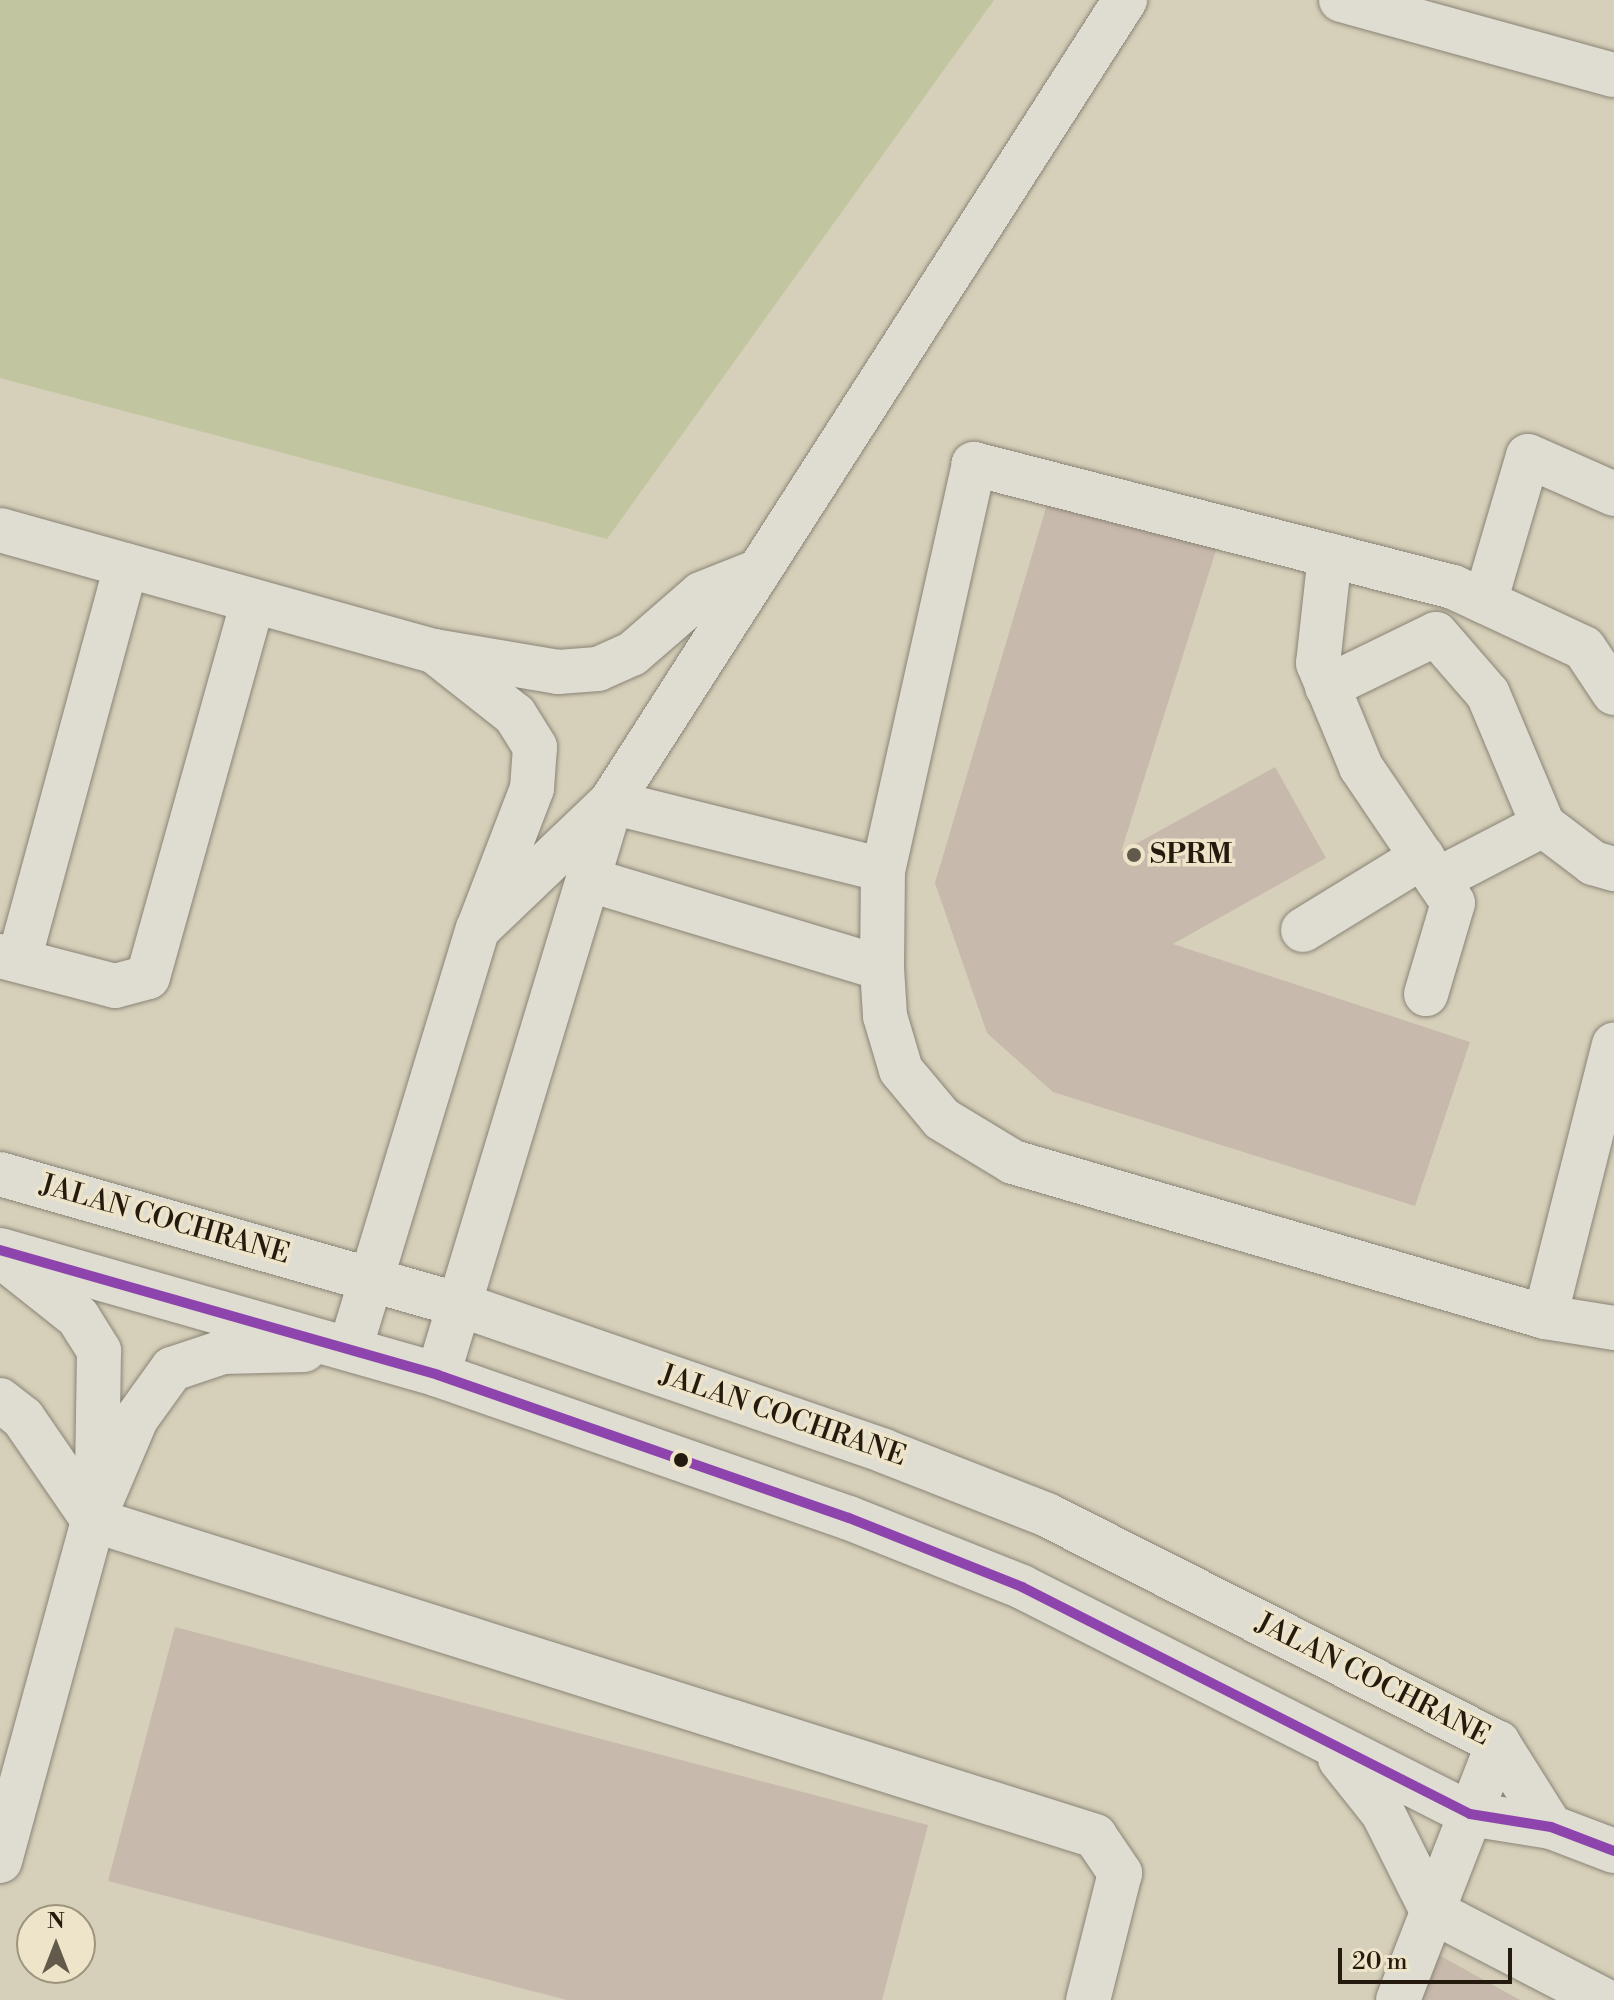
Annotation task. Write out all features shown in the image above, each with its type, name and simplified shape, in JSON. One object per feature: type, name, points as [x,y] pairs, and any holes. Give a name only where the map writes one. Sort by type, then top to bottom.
[{"type":"street","points":[[478,929],[611,802],[1125,0]]},
{"type":"street","points":[[1341,0],[1614,75]]},
{"type":"street","points":[[1485,602],[1528,456],[1614,494]]},
{"type":"street","points":[[1614,693],[1584,648],[1485,602],[1330,555],[974,464],[883,870],[882,968],[901,1070],[942,1119],[1013,1162],[1545,1317],[1614,1328]]},
{"type":"street","points":[[0,530],[434,651],[558,672],[598,669],[632,654],[701,594],[756,572]]},
{"type":"street","points":[[1330,555],[1318,663],[1361,767],[1453,903],[1426,994]]},
{"type":"street","points":[[126,565],[9,958],[115,986],[148,977],[253,601]]},
{"type":"street","points":[[1327,687],[1436,634],[1488,694],[1543,825],[1593,863],[1614,869]]},
{"type":"street","points":[[350,1349],[478,929],[532,788],[535,747],[515,715],[434,651]]},
{"type":"street","points":[[611,802],[883,870]]},
{"type":"street","points":[[438,1375],[590,880],[611,802]]},
{"type":"street","points":[[1303,930],[1430,869],[1543,825]]},
{"type":"street","points":[[590,880],[882,968]]},
{"type":"street","points":[[1545,1317],[1614,1045]]},
{"type":"street","name":"JALAN COCHRANE","points":[[0,1174],[461,1305],[884,1451],[1047,1515],[1498,1743],[1551,1827]]},
{"type":"street","points":[[0,1252],[438,1375],[1022,1587],[1326,1747],[1470,1814],[1551,1827],[1614,1851]]},
{"type":"street","points":[[0,1252],[78,1317],[99,1351],[103,1417],[93,1520]]},
{"type":"street","points":[[0,1861],[93,1520],[136,1419],[172,1369],[223,1352],[350,1349]]},
{"type":"street","points":[[0,1400],[23,1418],[93,1520],[1095,1836],[1120,1873],[1088,2000]]},
{"type":"street","points":[[1398,2000],[1498,1743]]},
{"type":"street","points":[[1326,1747],[1361,1778],[1432,1911],[1604,2000]]},
{"type":"green space","points":[[0,0],[994,0],[607,539],[0,378]]},
{"type":"building","name":"SPRM","points":[[1048,501],[1217,547],[1121,852],[1275,767],[1326,858],[1173,944],[1470,1042],[1415,1206],[1053,1092],[987,1033],[935,883]]},
{"type":"building","points":[[175,1627],[928,1825],[882,2000],[567,2000],[108,1881]]},
{"type":"building","points":[[1437,1954],[1520,2000],[1422,2000]]},
{"type":"transit line","points":[[0,1250],[438,1375],[849,1518],[1022,1587],[1470,1814],[1551,1827],[1614,1851]]},
{"type":"place","name":"SPRM","points":[[1134,855]]}]
